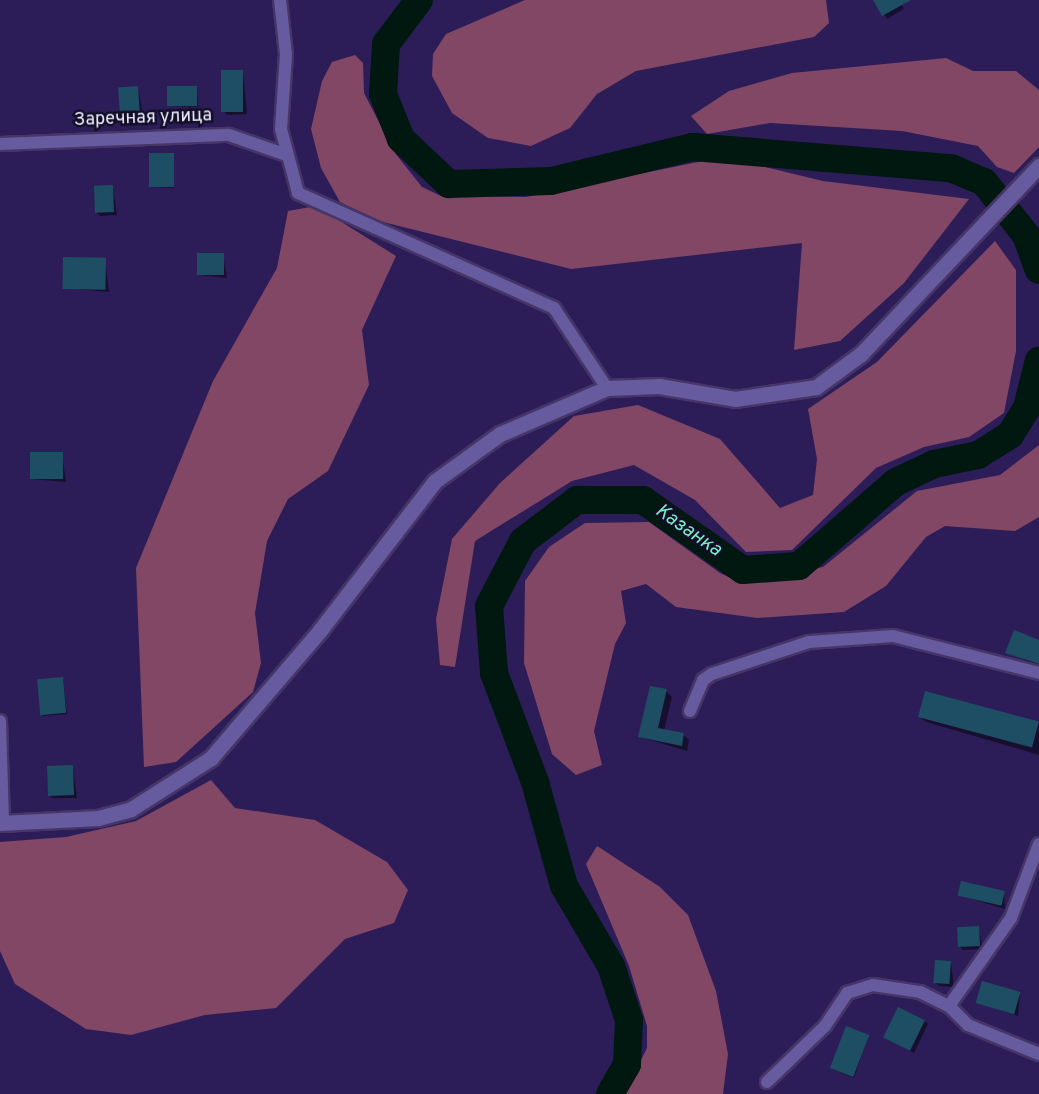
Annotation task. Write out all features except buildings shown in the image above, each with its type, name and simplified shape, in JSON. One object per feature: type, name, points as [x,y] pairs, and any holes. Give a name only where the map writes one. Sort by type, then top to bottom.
[{"type":"street","points":[[280,0],[286,54],[284,154],[298,193],[554,308],[607,388]]},
{"type":"street","name":"Заречная улица","points":[[0,144],[229,135],[284,154]]},
{"type":"street","points":[[0,721],[1,823],[98,818],[131,809],[177,784],[244,724],[435,481],[500,434],[607,388],[659,386],[735,399],[816,387],[861,354],[1039,166]]},
{"type":"street","points":[[690,711],[703,680],[712,674],[809,642],[893,636],[1039,673]]},
{"type":"street","points":[[949,1006],[1011,918],[1039,844]]},
{"type":"street","points":[[766,1082],[825,1026],[848,993],[873,985],[920,992],[949,1006],[968,1025],[1039,1054]]},
{"type":"shaded area","points":[[525,0],[826,0],[829,23],[814,37],[636,71],[597,94],[570,128],[531,146],[488,138],[452,113],[432,76],[433,54],[446,34]]},
{"type":"shaded area","points":[[355,55],[363,63],[364,93],[395,153],[422,187],[441,196],[526,197],[698,162],[740,161],[823,181],[969,199],[904,283],[840,341],[794,350],[802,243],[571,269],[379,221],[340,202],[321,168],[311,129],[322,81],[332,62]]},
{"type":"shaded area","points":[[946,58],[973,71],[1016,71],[1039,90],[1039,147],[1014,173],[997,167],[978,146],[902,131],[770,123],[707,134],[691,116],[729,91],[792,73]]},
{"type":"shaded area","points":[[316,206],[396,256],[362,330],[369,385],[328,471],[288,499],[267,541],[255,613],[261,663],[253,692],[176,762],[144,767],[136,568],[213,381],[277,268],[288,211]]},
{"type":"shaded area","points":[[995,241],[1016,270],[1016,351],[1004,413],[969,437],[924,447],[876,468],[792,550],[746,552],[695,500],[634,465],[572,481],[475,541],[455,667],[440,665],[436,619],[452,539],[500,483],[574,416],[638,405],[720,439],[780,508],[813,495],[817,459],[808,409],[877,362]]},
{"type":"shaded area","points":[[1039,445],[1039,517],[1015,531],[945,526],[926,537],[886,586],[844,612],[757,618],[676,607],[646,584],[621,591],[626,623],[615,644],[594,731],[602,765],[576,775],[552,754],[524,663],[525,581],[549,547],[585,523],[649,522],[720,573],[740,582],[762,581],[823,567],[917,491],[1000,475]]},
{"type":"shaded area","points":[[211,780],[235,808],[315,820],[387,862],[408,890],[394,923],[345,939],[276,1008],[205,1015],[131,1035],[86,1029],[15,984],[0,951],[0,842],[66,837],[136,821]]},
{"type":"shaded area","points":[[597,846],[660,887],[688,915],[716,991],[728,1054],[723,1094],[624,1094],[647,1048],[647,1026],[629,966],[586,864]]},
{"type":"waterway","name":"Казанка","points":[[419,0],[386,44],[383,94],[401,139],[449,184],[551,181],[693,147],[951,168],[984,182],[1026,235],[1039,270]]},
{"type":"waterway","name":"Казанка","points":[[610,1094],[627,1064],[629,1020],[611,966],[564,886],[535,782],[494,673],[489,606],[523,541],[577,500],[643,500],[743,570],[799,566],[896,482],[934,464],[978,455],[1010,435],[1027,408],[1039,360]]}]
